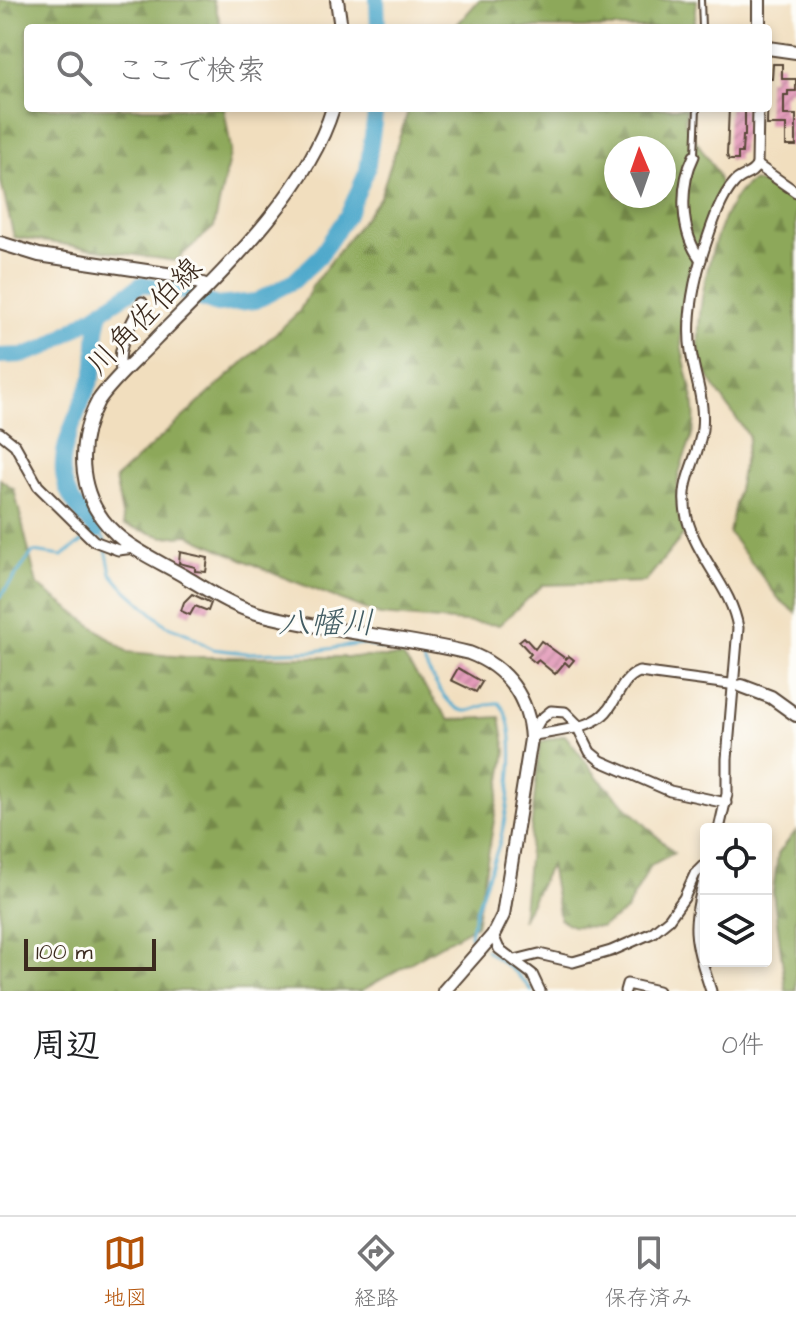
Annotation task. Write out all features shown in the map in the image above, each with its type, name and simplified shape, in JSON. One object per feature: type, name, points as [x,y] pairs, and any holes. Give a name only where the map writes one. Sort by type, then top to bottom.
[{"type":"main road","points":[[337,0],[340,24]]},
{"type":"main road","points":[[759,0],[759,24]]},
{"type":"main road","points":[[772,49],[796,52]]},
{"type":"main road","name":"川角佐伯線","points":[[331,112],[318,147],[253,237],[105,392],[88,422],[82,466],[91,499],[117,535],[226,600],[257,613],[459,650],[479,657],[504,674],[517,690],[526,708],[531,736],[503,915],[490,938],[444,991]]},
{"type":"main road","points":[[0,243],[39,255],[180,276],[207,287]]},
{"type":"main road","points":[[738,686],[771,697],[796,715]]},
{"type":"street","points":[[721,823],[726,803],[727,752],[738,686],[736,620],[691,531],[685,500],[689,468],[702,426],[702,392],[689,338],[706,242],[728,190],[739,178],[754,172],[757,165],[758,112]]},
{"type":"street","points":[[694,156],[685,181],[687,228],[691,244],[701,260]]},
{"type":"street","points":[[757,165],[796,192]]},
{"type":"street","points":[[122,374],[120,351],[142,302]]},
{"type":"street","points":[[0,433],[15,445],[38,486],[97,543],[123,551],[135,548]]},
{"type":"street","points":[[531,736],[592,722],[605,714],[627,680],[639,672],[738,686]]},
{"type":"street","points":[[531,736],[540,720],[551,711],[565,712],[578,726],[590,752],[601,761],[670,791],[726,803]]},
{"type":"street","points":[[515,960],[539,954],[573,962],[611,951],[652,933],[669,919],[700,869]]},
{"type":"street","points":[[700,895],[695,913],[695,933],[711,991]]},
{"type":"street","points":[[490,938],[499,949],[532,974],[540,991]]},
{"type":"street","points":[[625,991],[627,984],[658,991]]},
{"type":"lane","points":[[701,0],[702,24]]},
{"type":"lane","points":[[694,156],[697,112]]},
{"type":"green space","points":[[0,0],[213,0],[221,24],[24,24],[24,112],[225,112],[231,149],[214,227],[175,261],[14,237],[0,178]]},
{"type":"green space","points":[[479,0],[697,0],[694,24],[458,24]]},
{"type":"green space","points":[[408,112],[686,112],[685,124],[716,171],[721,187],[698,242],[683,301],[681,341],[694,415],[693,431],[677,484],[679,517],[684,534],[645,582],[543,585],[499,625],[380,615],[275,574],[189,535],[164,537],[124,525],[115,479],[299,312],[313,285],[380,197]]},
{"type":"green space","points":[[754,181],[777,189],[796,201],[796,613],[779,599],[729,533],[749,437],[706,372],[699,346],[703,294],[717,235],[740,191]]},
{"type":"green space","points":[[0,479],[14,489],[37,585],[128,652],[185,657],[403,657],[449,720],[500,717],[506,751],[476,925],[361,991],[0,991]]},
{"type":"green space","points":[[565,735],[600,780],[674,853],[651,865],[625,912],[601,927],[572,926],[560,919],[550,865],[522,920],[540,742]]},
{"type":"green space","points":[[796,831],[796,991],[786,991],[773,892],[778,854]]},
{"type":"building","points":[[773,64],[782,64],[782,79],[796,79],[796,91],[788,91],[788,95],[784,95],[784,115],[796,115],[796,146],[786,146],[786,125],[767,125],[767,112],[772,112]]},
{"type":"building","points":[[729,112],[745,112],[742,153],[738,153],[738,160],[729,160]]},
{"type":"building","points":[[180,552],[208,558],[206,572],[195,571],[195,567],[179,563]]},
{"type":"building","points":[[192,594],[211,603],[208,611],[195,606],[190,615],[181,611]]},
{"type":"building","points":[[524,637],[535,649],[541,641],[566,659],[569,656],[574,660],[569,666],[565,662],[555,674],[538,660],[536,663],[528,657],[531,654],[519,641]]},
{"type":"building","points":[[458,668],[482,682],[476,692],[451,680]]},
{"type":"waterway","name":"八幡川","points":[[377,0],[378,24]]},
{"type":"waterway","name":"八幡川","points":[[0,356],[24,355],[47,347],[142,284],[174,289],[217,305],[256,301],[294,281],[320,256],[348,214],[367,171],[375,112]]},
{"type":"waterway","name":"八幡川","points":[[97,531],[72,500],[63,473],[63,459],[72,426],[94,372],[102,310]]},
{"type":"waterway","name":"八幡川","points":[[0,597],[33,552],[62,556],[97,531],[104,539],[111,573],[122,586],[166,625],[212,649],[247,653],[315,651],[361,644],[421,657],[440,690],[460,710],[499,703],[510,731],[511,769],[500,841],[470,935],[480,946]]},
{"type":"waterway","name":"八幡川","points":[[486,950],[516,973],[532,991]]}]
